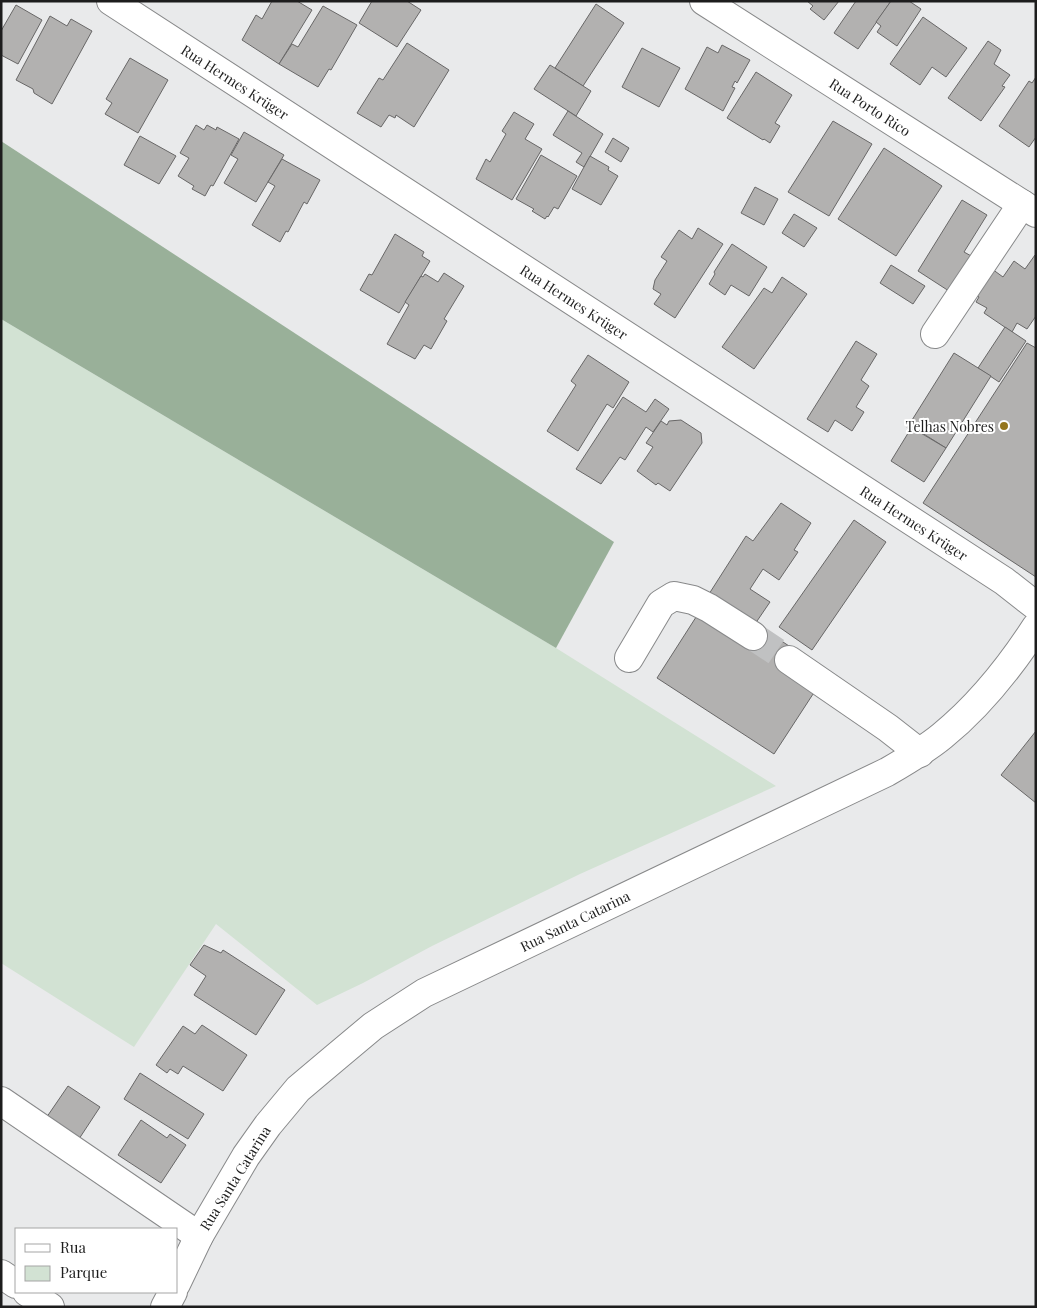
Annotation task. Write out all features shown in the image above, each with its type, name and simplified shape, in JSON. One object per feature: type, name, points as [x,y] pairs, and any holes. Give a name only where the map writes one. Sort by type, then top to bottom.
[{"type":"main road","name":"Rua Hermes Krüger","points":[[111,1],[1004,581],[1036,606]]},
{"type":"main road","name":"Rua Porto Rico","points":[[704,1],[1029,209]]},
{"type":"main road","points":[[935,334],[1029,209]]},
{"type":"main road","points":[[629,658],[661,604],[674,596],[693,600],[709,608],[753,636]]},
{"type":"main road","name":"Rua Santa Catarina","points":[[178,1280],[199,1236],[246,1156],[268,1125],[298,1089],[373,1026],[424,993],[887,772],[920,753],[973,708],[1000,677],[1036,627]]},
{"type":"main road","points":[[789,660],[888,728],[920,753]]},
{"type":"main road","points":[[1,1102],[199,1236]]},
{"type":"main road","points":[[1,1274],[15,1283]]},
{"type":"main road","points":[[29,1293],[50,1307]]},
{"type":"main road","points":[[165,1307],[172,1293]]},
{"type":"green space","points":[[1,141],[614,542],[556,648],[1,319]]},
{"type":"green space","points":[[1,319],[556,648],[776,786],[580,874],[432,946],[317,1005],[216,924],[134,1047],[1,963]]},
{"type":"building","points":[[272,1],[297,1],[312,10],[279,64],[242,40],[256,15],[262,19]]},
{"type":"building","points":[[372,1],[407,1],[421,10],[397,47],[359,23]]},
{"type":"building","points":[[807,1],[839,1],[824,20],[810,9],[813,6]]},
{"type":"building","points":[[856,1],[891,1],[858,49],[834,33]]},
{"type":"building","points":[[891,1],[909,1],[921,9],[897,46],[877,32],[881,26],[876,22]]},
{"type":"building","points":[[596,4],[624,23],[583,86],[555,68]]},
{"type":"building","points":[[16,5],[42,20],[18,64],[1,55],[1,31]]},
{"type":"building","points":[[323,6],[357,25],[331,70],[329,69],[318,87],[279,64],[292,44],[298,47]]},
{"type":"building","points":[[50,16],[67,26],[71,19],[92,31],[52,104],[34,93],[33,89],[16,80]]},
{"type":"building","points":[[923,17],[967,48],[946,77],[932,67],[920,85],[890,64]]},
{"type":"building","points":[[988,41],[1001,50],[994,64],[1010,75],[1002,86],[1005,87],[981,121],[948,98]]},
{"type":"building","points":[[407,43],[449,70],[414,127],[396,115],[395,118],[389,115],[381,127],[357,113],[379,78],[383,80]]},
{"type":"building","points":[[722,45],[750,60],[737,83],[735,81],[732,87],[735,88],[723,111],[685,89],[707,47],[718,53]]},
{"type":"building","points":[[642,48],[680,68],[659,107],[622,87]]},
{"type":"building","points":[[130,58],[168,80],[138,133],[105,114],[112,103],[106,99]]},
{"type":"building","points":[[550,65],[591,91],[576,116],[534,89]]},
{"type":"building","points":[[756,72],[792,95],[775,123],[780,126],[770,143],[727,118]]},
{"type":"building","points":[[1036,77],[1036,137],[1029,147],[999,126],[1029,81],[1032,83]]},
{"type":"building","points":[[568,111],[603,134],[584,167],[576,162],[582,153],[553,135]]},
{"type":"building","points":[[514,112],[534,124],[525,139],[542,149],[512,200],[476,179],[486,159],[490,162],[506,134],[502,131]]},
{"type":"building","points":[[833,121],[872,144],[829,216],[788,192]]},
{"type":"building","points":[[196,125],[204,130],[207,125],[216,130],[217,127],[239,139],[213,186],[211,185],[205,196],[192,189],[194,186],[178,176],[189,158],[180,153]]},
{"type":"building","points":[[244,132],[284,155],[256,202],[224,183],[238,159],[231,155]]},
{"type":"building","points":[[140,136],[176,156],[159,184],[124,165]]},
{"type":"building","points":[[613,138],[629,148],[621,162],[605,152]]},
{"type":"building","points":[[884,148],[942,186],[896,256],[838,219]]},
{"type":"building","points":[[541,155],[577,176],[558,209],[554,207],[545,219],[532,211],[534,209],[516,199]]},
{"type":"building","points":[[590,156],[609,167],[608,170],[618,176],[601,205],[572,189]]},
{"type":"building","points":[[282,159],[320,180],[307,204],[304,202],[288,232],[286,231],[280,242],[252,225],[275,186],[268,182]]},
{"type":"building","points":[[755,187],[778,199],[764,225],[741,213]]},
{"type":"building","points":[[962,200],[987,215],[964,252],[973,257],[952,293],[918,271]]},
{"type":"building","points":[[794,214],[817,228],[804,247],[782,233]]},
{"type":"building","points":[[698,228],[723,244],[675,318],[654,304],[661,294],[653,289],[655,280],[667,261],[661,257],[679,230],[692,239]]},
{"type":"building","points":[[395,234],[424,252],[422,256],[430,261],[399,313],[360,290],[369,274],[372,275]]},
{"type":"building","points":[[732,244],[767,267],[749,296],[731,285],[725,295],[709,284],[715,274],[714,272]]},
{"type":"building","points":[[1035,255],[1036,316],[1027,329],[1017,323],[1012,332],[984,313],[987,308],[976,302],[979,297],[975,294],[992,269],[1003,277],[1014,261],[1025,269]]},
{"type":"building","points":[[891,265],[925,286],[913,304],[880,283]]},
{"type":"building","points":[[444,273],[464,286],[444,319],[447,321],[431,349],[424,345],[415,359],[387,344],[409,305],[405,302],[421,276],[423,277],[425,274],[438,282]]},
{"type":"building","points":[[782,277],[807,294],[754,369],[722,347],[764,288],[772,293]]},
{"type":"building","points":[[1005,327],[1026,341],[999,382],[978,368]]},
{"type":"building","points":[[856,341],[877,354],[861,380],[869,386],[856,407],[864,412],[852,431],[835,420],[828,432],[807,419]]},
{"type":"building","name":"Telhas Nobres","points":[[1027,343],[1036,348],[1036,577],[923,503]]},
{"type":"building","points":[[954,353],[991,376],[946,448],[919,431],[918,433],[907,428]]},
{"type":"building","points":[[588,355],[629,382],[613,408],[607,404],[578,451],[547,431],[576,385],[571,381]]},
{"type":"building","points":[[623,397],[646,412],[655,399],[669,409],[653,432],[646,427],[625,460],[620,457],[601,484],[576,469]]},
{"type":"building","points":[[681,420],[701,433],[702,443],[670,491],[658,483],[656,485],[637,471],[653,447],[646,443],[661,421],[667,425],[669,421]]},
{"type":"building","points":[[914,429],[946,448],[924,482],[891,461],[910,430]]},
{"type":"building","points":[[781,503],[811,523],[794,550],[798,552],[779,580],[763,569],[750,589],[770,602],[755,624],[709,594],[746,536],[753,541]]},
{"type":"building","points":[[854,520],[886,542],[812,650],[779,627]]},
{"type":"building","points":[[698,614],[759,626],[795,650],[815,691],[774,754],[657,678]]},
{"type":"building","points":[[1036,731],[1036,803],[1001,775]]},
{"type":"building","points":[[204,945],[221,953],[223,950],[285,990],[256,1035],[194,995],[206,976],[190,965]]},
{"type":"building","points":[[202,1025],[247,1055],[223,1091],[183,1066],[178,1074],[170,1069],[167,1073],[156,1065],[183,1026],[195,1034]]},
{"type":"building","points":[[140,1073],[204,1114],[188,1139],[124,1099]]},
{"type":"building","points":[[68,1086],[100,1107],[75,1145],[42,1124]]},
{"type":"building","points":[[141,1120],[167,1138],[170,1134],[186,1145],[161,1183],[118,1155]]},
{"type":"tunnel","points":[[753,636],[789,660]]},
{"type":"place","name":"Telhas Nobres","points":[[1004,426]]}]
